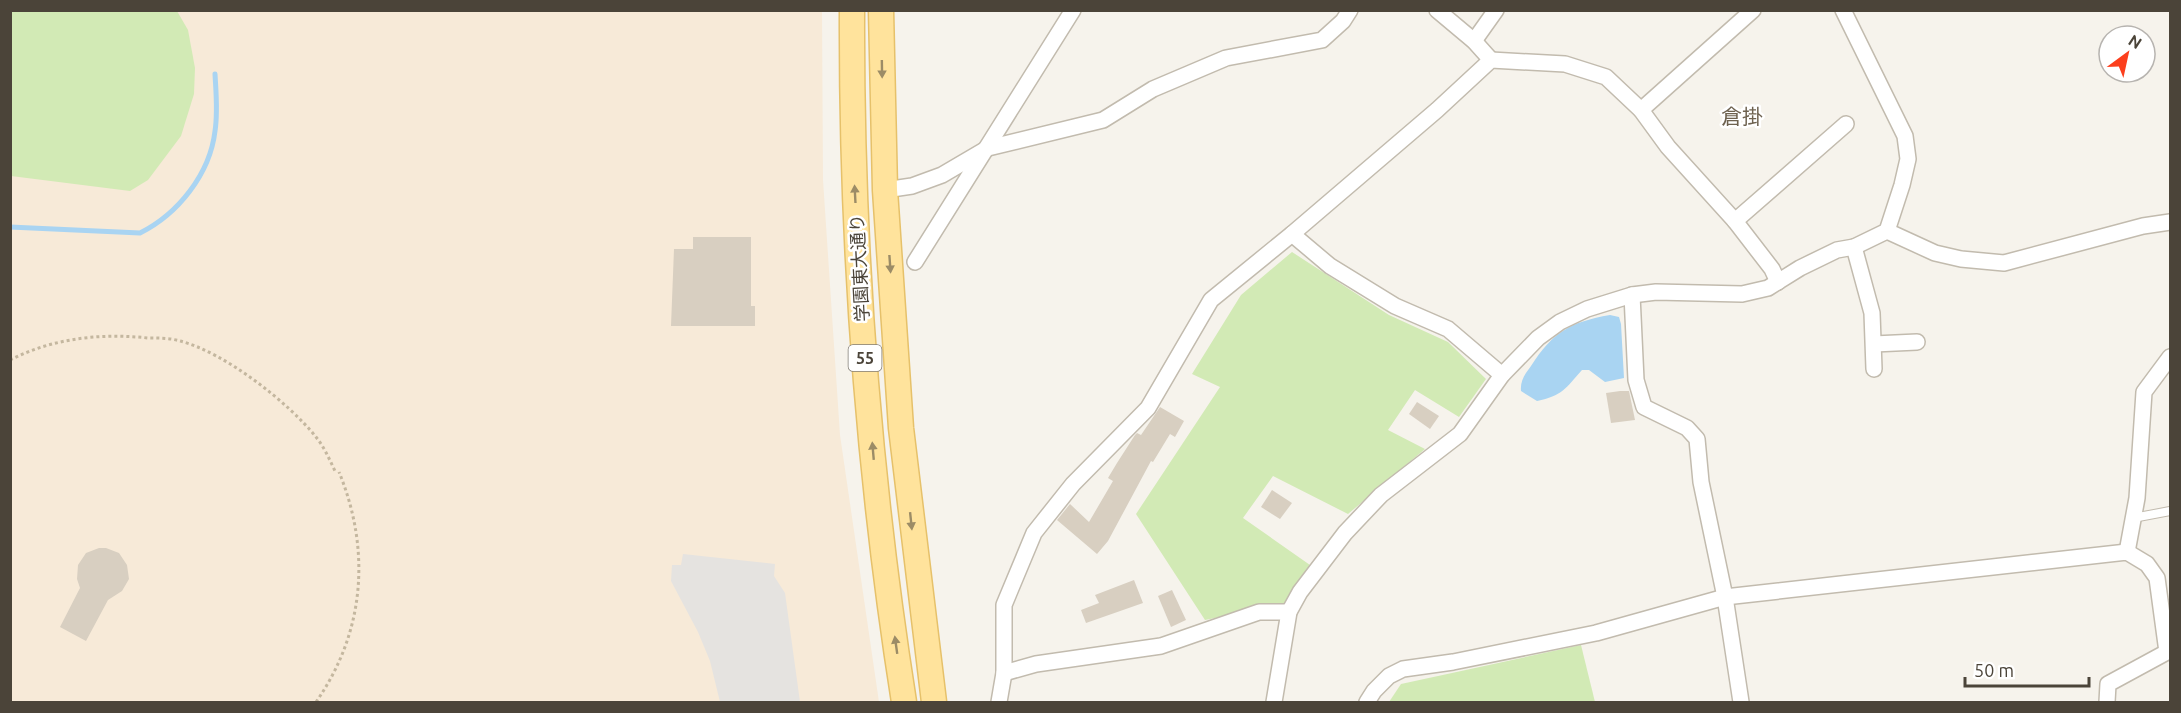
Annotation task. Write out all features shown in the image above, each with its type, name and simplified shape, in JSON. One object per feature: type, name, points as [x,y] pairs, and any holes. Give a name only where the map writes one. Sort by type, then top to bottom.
[{"type":"main road","name":"学園東大通り","points":[[852,10],[852,100],[861,309],[882,546],[904,702]]},
{"type":"main road","name":"学園東大通り","points":[[881,10],[885,190],[902,428],[934,702]]},
{"type":"street","points":[[915,262],[1072,10]]},
{"type":"street","points":[[885,190],[912,186],[942,175],[988,148],[1103,120],[1153,89],[1227,58],[1322,40],[1343,21],[1350,10]]},
{"type":"street","points":[[1437,10],[1474,41],[1491,60],[1565,64],[1606,77],[1641,110],[1668,147],[1735,221],[1772,269],[1778,282]]},
{"type":"street","points":[[1474,41],[1496,10]]},
{"type":"street","points":[[1641,110],[1753,10]]},
{"type":"street","points":[[1274,702],[1289,612],[1300,592],[1346,533],[1381,495],[1460,434],[1502,375],[1538,338],[1560,322],[1604,303],[1632,295],[1656,292],[1742,294],[1768,288],[1800,268],[1838,250],[1854,247],[1887,231],[1908,159],[1905,136],[1843,10]]},
{"type":"street","points":[[999,702],[1004,674],[1004,605],[1034,533],[1073,484],[1148,408],[1211,300],[1437,110],[1491,60]]},
{"type":"street","points":[[1735,221],[1846,124]]},
{"type":"street","points":[[1887,231],[1935,253],[1961,259],[2004,263],[2144,226],[2170,222]]},
{"type":"street","points":[[1292,234],[1330,266],[1395,306],[1448,329],[1502,375]]},
{"type":"street","points":[[1854,247],[1872,313],[1874,369]]},
{"type":"street","points":[[1632,295],[1636,380],[1644,407],[1687,428],[1697,439],[1701,482],[1725,597],[1741,702]]},
{"type":"street","points":[[1874,344],[1917,342]]},
{"type":"street","points":[[2127,552],[2137,498],[2144,392],[2170,357]]},
{"type":"street","points":[[1366,702],[1389,676],[1403,669],[1453,662],[1596,633],[1725,597],[2127,552],[2147,564],[2157,578],[2167,652],[2108,684],[2107,702]]},
{"type":"street","points":[[1004,674],[1035,664],[1161,646],[1259,612],[1289,612]]},
{"type":"lane","points":[[2133,518],[2170,511]]},
{"type":"path","points":[[10,360],[52,344],[92,337],[122,335],[178,340],[196,346],[251,378],[303,421],[338,472],[347,493],[357,537],[355,617],[337,669],[316,702]]},
{"type":"shaded area","points":[[10,11],[822,11],[823,180],[840,435],[879,702],[11,702]]},
{"type":"shaded area","points":[[683,554],[775,564],[774,576],[785,593],[800,702],[720,702],[710,661],[698,632],[671,581],[672,565],[681,565]]},
{"type":"green space","points":[[11,10],[177,11],[188,30],[195,68],[194,94],[181,136],[148,180],[130,191],[11,176]]},
{"type":"green space","points":[[1292,252],[1389,315],[1448,342],[1486,379],[1459,417],[1415,390],[1388,430],[1425,449],[1348,514],[1273,476],[1243,518],[1310,565],[1285,604],[1205,620],[1136,514],[1220,387],[1192,374],[1241,295]]},
{"type":"green space","points":[[1581,645],[1595,702],[1389,702],[1401,684]]},
{"type":"water","points":[[1610,315],[1619,317],[1621,324],[1624,378],[1605,382],[1589,370],[1582,370],[1572,382],[1552,397],[1537,401],[1521,391],[1522,381],[1527,372],[1539,354],[1555,337],[1573,325]]},
{"type":"building","points":[[693,237],[751,237],[751,306],[755,306],[755,326],[671,326],[674,249],[693,249]]},
{"type":"building","points":[[1629,391],[1635,420],[1611,423],[1606,393]]},
{"type":"building","points":[[1417,402],[1439,416],[1430,429],[1409,414]]},
{"type":"building","points":[[1160,407],[1184,421],[1175,437],[1170,434],[1153,462],[1151,461],[1108,541],[1097,554],[1057,520],[1070,504],[1089,522],[1113,481],[1108,478],[1117,463],[1135,435],[1137,433],[1141,435]]},
{"type":"building","points":[[1272,490],[1292,503],[1280,519],[1261,507]]},
{"type":"building","points":[[99,548],[119,553],[127,565],[129,579],[122,591],[108,600],[86,641],[60,627],[80,588],[77,579],[78,565],[86,553]]},
{"type":"building","points":[[1134,580],[1143,603],[1086,623],[1081,610],[1099,603],[1095,595]]},
{"type":"building","points":[[1172,590],[1186,620],[1171,627],[1158,596]]},
{"type":"waterway","points":[[10,227],[140,233],[154,225],[179,204],[190,191],[207,162],[216,124],[215,74]]},
{"type":"district","name":"倉掛","points":[[1742,116]]}]
